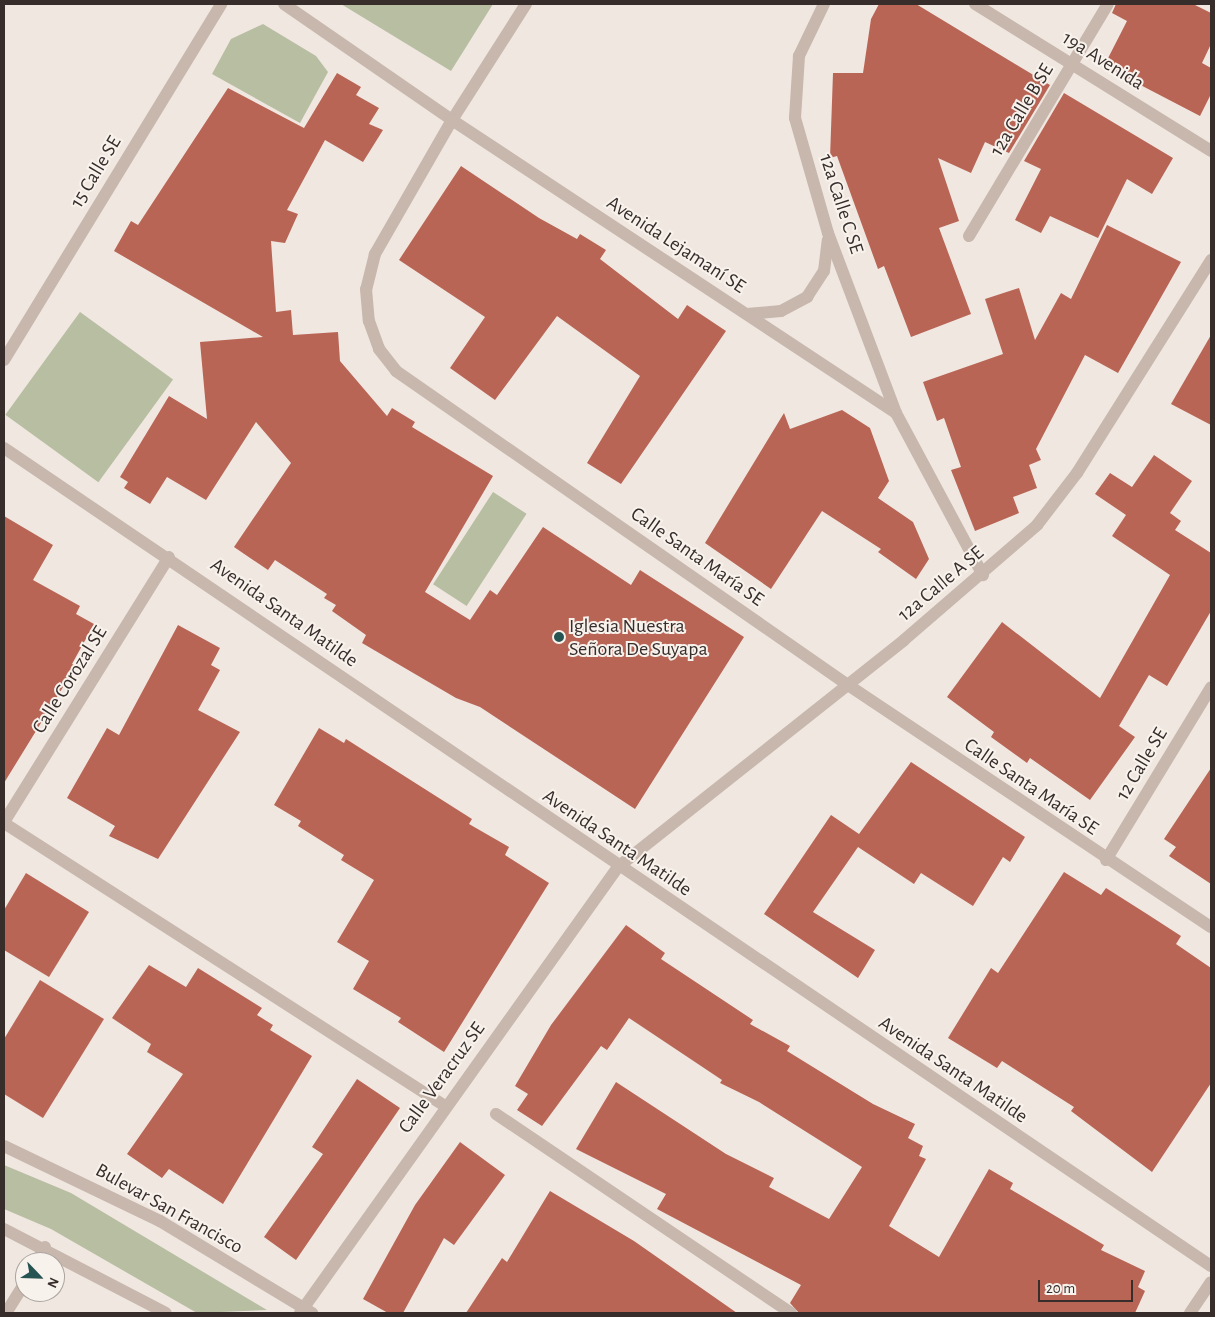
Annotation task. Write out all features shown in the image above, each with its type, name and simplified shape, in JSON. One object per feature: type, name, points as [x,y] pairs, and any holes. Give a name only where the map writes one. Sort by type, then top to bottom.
[{"type":"street","name":"15 Calle SE","points":[[4,360],[221,4]]},
{"type":"street","name":"Avenida Lejamaní SE","points":[[284,4],[452,120],[896,413],[983,575]]},
{"type":"street","name":"Calle Santa María SE","points":[[526,4],[452,120],[375,254],[366,289],[369,321],[379,349],[396,371],[848,685],[1106,860],[1211,927]]},
{"type":"street","name":"12a Calle C SE","points":[[824,4],[799,56],[795,118],[828,233],[896,413]]},
{"type":"street","name":"19a Avenida","points":[[975,4],[1211,151]]},
{"type":"street","name":"12a Calle B SE","points":[[969,236],[1108,4]]},
{"type":"street","points":[[747,314],[788,309],[807,298],[824,271],[828,233]]},
{"type":"street","name":"12a Calle A SE","points":[[618,867],[848,685],[983,575],[1037,525],[1077,473],[1211,260]]},
{"type":"street","name":"Avenida Santa Matilde","points":[[4,448],[169,557],[618,867],[1211,1266]]},
{"type":"street","name":"Calle Corozal SE","points":[[4,822],[169,557]]},
{"type":"street","name":"12 Calle SE","points":[[1106,860],[1211,687]]},
{"type":"street","points":[[4,822],[445,1106]]},
{"type":"street","name":"Calle Veracruz SE","points":[[305,1311],[445,1106],[618,867]]},
{"type":"street","points":[[496,1114],[791,1313]]},
{"type":"street","name":"Bulevar San Francisco","points":[[4,1146],[160,1221],[305,1311]]},
{"type":"street","points":[[4,1229],[45,1247],[166,1313]]},
{"type":"street","points":[[42,1252],[45,1247]]},
{"type":"street","points":[[1190,1313],[1211,1282]]},
{"type":"street","points":[[6,1313],[15,1298]]},
{"type":"green space","points":[[341,4],[493,4],[451,71]]},
{"type":"green space","points":[[263,24],[316,56],[328,72],[300,123],[212,74],[231,39]]},
{"type":"green space","points":[[80,312],[173,380],[98,482],[5,415]]},
{"type":"green space","points":[[493,492],[527,514],[467,606],[433,584]]},
{"type":"green space","points":[[4,1165],[71,1193],[267,1310],[197,1313],[51,1229],[4,1209]]},
{"type":"building","points":[[879,4],[916,4],[1050,85],[1009,153],[985,142],[971,173],[938,158],[959,221],[939,228],[971,314],[911,337],[884,266],[878,269],[837,156],[830,158],[833,73],[863,73],[871,19]]},
{"type":"building","points":[[1116,4],[1193,4],[1211,13],[1211,44],[1202,63],[1211,68],[1211,94],[1200,116],[1104,66],[1127,21],[1112,13]]},
{"type":"building","points":[[337,73],[361,87],[356,95],[379,108],[369,124],[383,130],[363,162],[325,140],[287,210],[298,214],[285,243],[271,241],[276,312],[291,310],[293,335],[338,332],[340,361],[387,416],[392,408],[415,422],[412,427],[493,476],[425,592],[470,620],[490,590],[497,595],[543,527],[631,585],[640,570],[744,637],[635,809],[480,707],[456,698],[362,643],[366,635],[332,611],[336,605],[324,598],[327,594],[275,560],[268,570],[234,547],[291,463],[256,422],[206,500],[167,477],[150,504],[124,488],[128,482],[120,477],[169,396],[207,419],[200,342],[263,337],[114,251],[131,221],[138,225],[228,88],[304,128]]},
{"type":"building","points":[[1064,93],[1173,158],[1152,194],[1127,179],[1098,238],[1050,216],[1041,233],[1015,220],[1041,169],[1024,161]]},
{"type":"building","points":[[461,166],[539,218],[577,239],[580,234],[606,250],[600,259],[678,319],[687,305],[726,331],[621,484],[587,463],[640,376],[557,316],[495,400],[450,368],[485,317],[399,260]]},
{"type":"building","points":[[1107,225],[1181,262],[1118,373],[1085,355],[1036,449],[1041,460],[1029,465],[1037,488],[1013,497],[1019,513],[975,531],[951,470],[961,467],[944,418],[937,421],[923,382],[1003,354],[985,299],[1019,288],[1035,340],[1061,293],[1071,299]]},
{"type":"building","points":[[1211,335],[1211,425],[1171,404]]},
{"type":"building","points":[[842,410],[870,428],[889,481],[878,498],[913,522],[929,559],[916,579],[878,552],[881,549],[822,511],[771,589],[705,543],[784,413],[790,429]]},
{"type":"building","points":[[1154,455],[1192,481],[1170,513],[1181,521],[1175,530],[1211,553],[1211,611],[1167,686],[1149,675],[1119,726],[1135,737],[1090,800],[1030,758],[1027,763],[991,737],[994,732],[947,697],[1002,622],[1100,698],[1170,575],[1112,536],[1126,515],[1095,494],[1110,473],[1132,487]]},
{"type":"building","points":[[4,516],[53,545],[33,580],[80,606],[76,614],[94,624],[72,664],[76,666],[4,783]]},
{"type":"building","points":[[178,625],[220,648],[211,665],[220,670],[198,710],[240,732],[158,859],[109,836],[115,826],[67,798],[107,728],[119,735]]},
{"type":"building","points":[[319,728],[344,743],[346,739],[472,819],[469,824],[509,847],[505,855],[549,883],[444,1052],[398,1022],[401,1018],[353,989],[369,961],[337,942],[374,880],[341,860],[344,855],[298,826],[301,821],[274,805]]},
{"type":"building","points":[[911,762],[1025,837],[1010,862],[1003,857],[973,906],[921,873],[914,884],[858,847],[813,912],[875,950],[858,978],[764,914],[831,815],[859,834]]},
{"type":"building","points":[[1211,768],[1211,884],[1169,856],[1176,847],[1164,839]]},
{"type":"building","points":[[1064,872],[1101,895],[1106,888],[1181,936],[1176,944],[1211,968],[1211,1083],[1152,1172],[1071,1111],[1074,1107],[1002,1061],[997,1068],[948,1038],[991,968],[998,973]]},
{"type":"building","points":[[26,873],[89,912],[49,977],[4,950],[4,910]]},
{"type":"building","points":[[626,925],[665,953],[661,959],[753,1020],[750,1024],[790,1046],[787,1051],[873,1104],[915,1124],[908,1138],[923,1146],[919,1156],[926,1159],[889,1226],[939,1257],[989,1169],[1013,1183],[1010,1189],[1104,1245],[1101,1250],[1145,1271],[1138,1287],[1145,1291],[1135,1313],[799,1313],[790,1303],[801,1285],[657,1209],[666,1194],[576,1149],[616,1082],[726,1154],[774,1178],[769,1187],[829,1219],[862,1167],[759,1102],[720,1083],[722,1080],[629,1018],[607,1050],[601,1046],[542,1126],[517,1110],[528,1094],[515,1086],[551,1025]]},
{"type":"building","points":[[149,965],[186,987],[198,968],[262,1008],[257,1015],[273,1025],[270,1030],[312,1056],[223,1204],[169,1169],[162,1178],[127,1154],[183,1074],[147,1052],[151,1044],[112,1018]]},
{"type":"building","points":[[40,980],[104,1019],[43,1118],[4,1094],[4,1039]]},
{"type":"building","points":[[357,1079],[400,1108],[296,1260],[264,1237],[323,1154],[312,1147]]},
{"type":"building","points":[[460,1142],[505,1175],[454,1245],[444,1238],[403,1313],[388,1313],[363,1299],[415,1205]]},
{"type":"building","points":[[550,1191],[634,1241],[737,1313],[466,1313],[502,1258],[507,1262]]},
{"type":"place","name":"Iglesia Nuestra Señora De Suyapa","points":[[559,637]]}]
